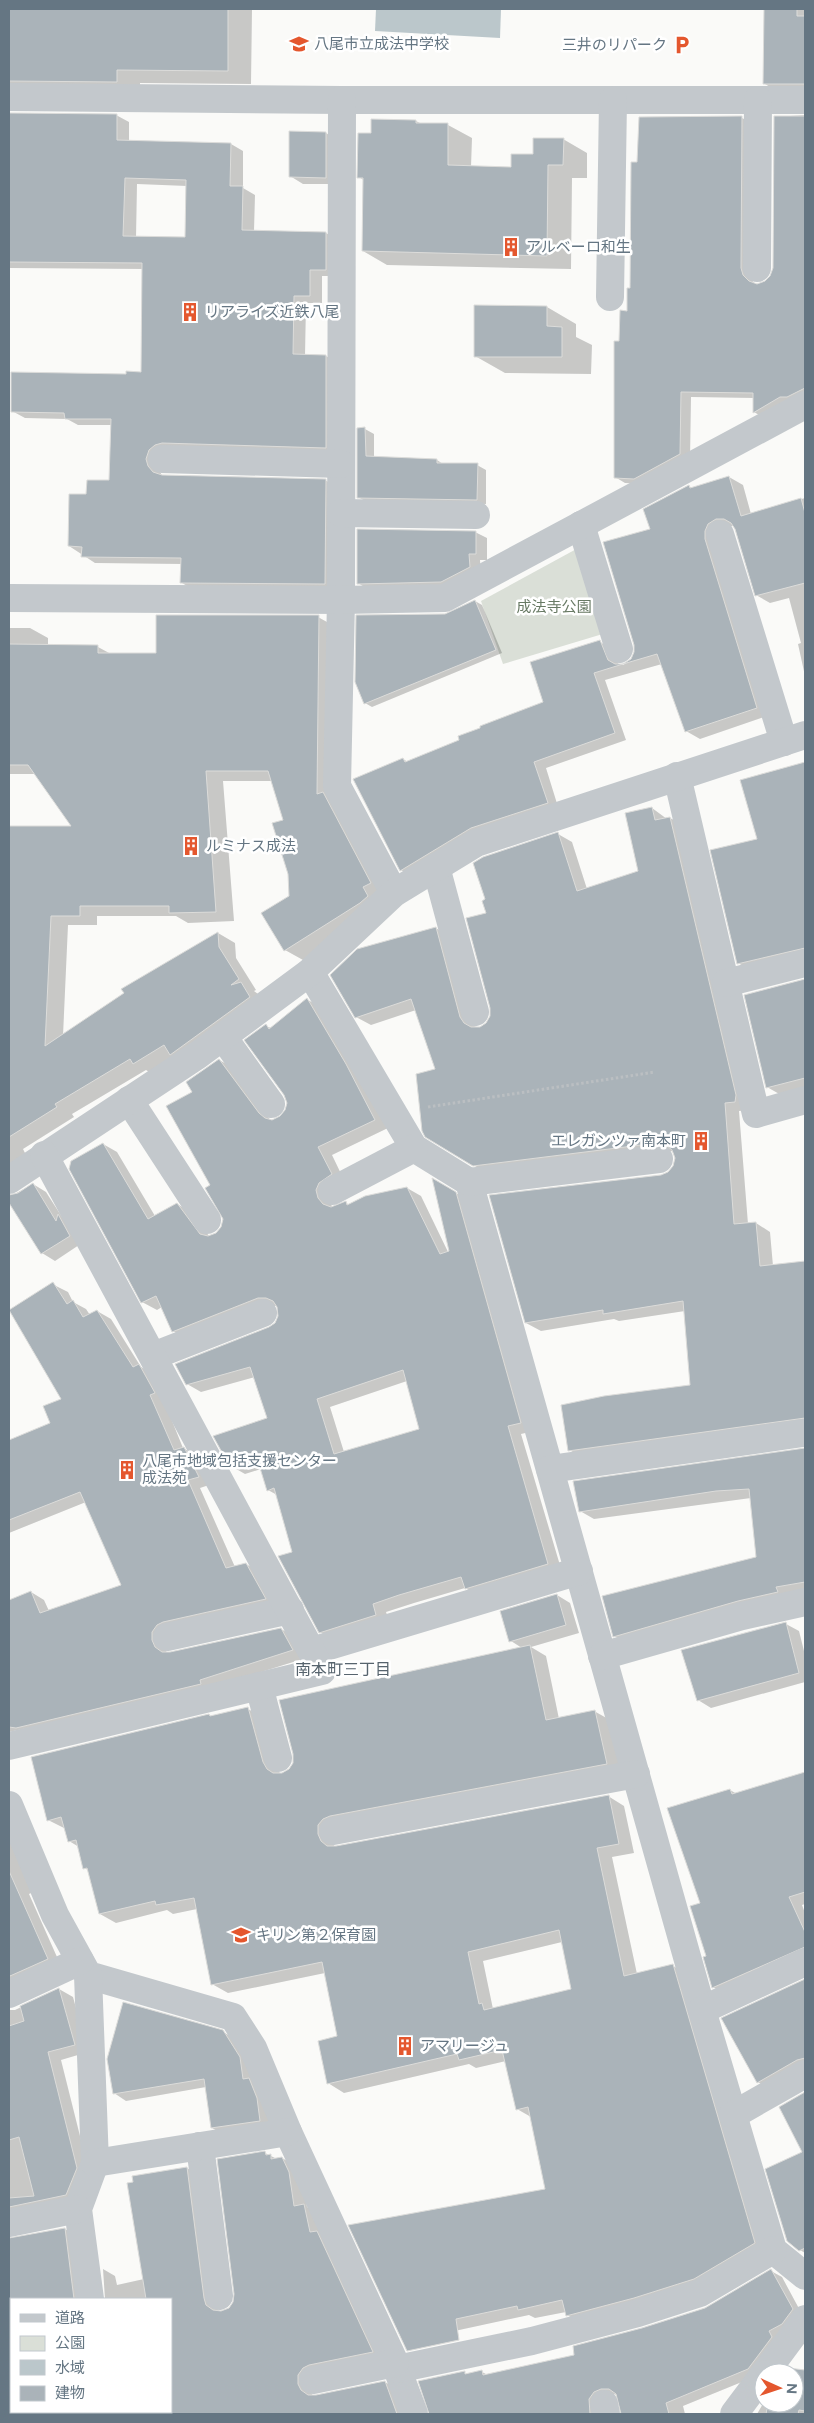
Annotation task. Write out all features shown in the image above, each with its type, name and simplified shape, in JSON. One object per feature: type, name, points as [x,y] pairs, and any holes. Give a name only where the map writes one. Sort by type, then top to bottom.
[{"type":"street","points":[[9,96],[342,100],[805,100]]},
{"type":"street","points":[[342,100],[341,600],[337,786],[394,893]]},
{"type":"street","points":[[610,297],[613,100]]},
{"type":"street","points":[[757,268],[758,100]]},
{"type":"street","points":[[9,598],[341,600],[445,598],[805,405]]},
{"type":"street","points":[[162,459],[341,464]]},
{"type":"street","points":[[341,513],[476,515]]},
{"type":"street","points":[[581,525],[619,649]]},
{"type":"street","points":[[9,1180],[222,1037],[310,972],[394,893],[476,843],[795,738],[720,534]]},
{"type":"street","points":[[677,776],[756,1114],[805,1100]]},
{"type":"street","points":[[436,867],[474,1012]]},
{"type":"street","points":[[726,983],[805,964]]},
{"type":"street","points":[[310,972],[414,1148],[469,1182],[659,1159]]},
{"type":"street","points":[[222,1037],[271,1104]]},
{"type":"street","points":[[129,1100],[207,1220]]},
{"type":"street","points":[[332,1191],[414,1148]]},
{"type":"street","points":[[9,1746],[322,1671],[44,1155]]},
{"type":"street","points":[[469,1182],[702,2010],[773,2250],[805,2276]]},
{"type":"street","points":[[152,1356],[262,1313]]},
{"type":"street","points":[[550,1469],[803,1433]]},
{"type":"street","points":[[312,1652],[579,1571]]},
{"type":"street","points":[[602,1656],[742,1616],[805,1602]]},
{"type":"street","points":[[167,1637],[290,1610]]},
{"type":"street","points":[[259,1686],[278,1758]]},
{"type":"street","points":[[333,1831],[636,1774]]},
{"type":"street","points":[[9,1805],[14,1834],[84,1968],[95,2163],[78,2209],[90,2298]]},
{"type":"street","points":[[702,2010],[805,1962]]},
{"type":"street","points":[[9,1994],[84,1968],[233,2017],[253,2048],[288,2132],[396,2366],[414,2414]]},
{"type":"street","points":[[733,2115],[805,2074]]},
{"type":"street","points":[[95,2163],[288,2132]]},
{"type":"street","points":[[200,2146],[219,2296]]},
{"type":"street","points":[[9,2223],[78,2209]]},
{"type":"street","points":[[313,2380],[532,2341],[638,2313],[700,2293],[773,2250]]},
{"type":"street","points":[[777,2363],[794,2350],[805,2319]]},
{"type":"street","points":[[734,2414],[754,2387]]},
{"type":"path","points":[[393,1113],[655,1072]]},
{"type":"green space","name":"成法寺公園","points":[[580,547],[606,633],[503,664],[481,601]]},
{"type":"water","points":[[376,9],[501,9],[500,38],[375,31]]},
{"type":"building","points":[[9,9],[228,9],[228,71],[117,70],[117,82],[9,81]]},
{"type":"building","points":[[764,9],[797,9],[797,16],[805,16],[805,84],[763,84]]},
{"type":"building","points":[[9,113],[117,114],[117,140],[231,143],[230,186],[243,186],[242,230],[326,232],[326,270],[310,270],[310,296],[294,296],[293,354],[326,355],[326,448],[162,443],[155,445],[149,450],[146,459],[148,466],[153,472],[162,475],[326,479],[325,584],[180,583],[181,558],[81,557],[82,547],[68,546],[69,494],[86,494],[87,480],[109,480],[111,419],[65,419],[64,413],[11,412],[11,372],[126,374],[126,371],[141,372],[142,263],[9,262]],"holes":[[[125,178],[186,180],[185,237],[123,236]]]},
{"type":"building","points":[[742,116],[741,268],[743,275],[749,281],[757,284],[765,281],[770,276],[773,268],[774,116],[805,116],[805,388],[787,397],[780,397],[753,413],[753,393],[681,392],[680,454],[634,479],[614,478],[614,341],[619,341],[620,310],[627,311],[627,288],[630,288],[631,162],[637,162],[639,117]]},
{"type":"building","points":[[371,119],[416,120],[416,123],[448,123],[448,165],[511,167],[511,154],[533,154],[533,138],[564,138],[563,165],[548,165],[547,256],[362,251],[363,178],[357,178],[358,133],[371,133]]},
{"type":"building","points":[[289,131],[326,132],[326,178],[289,177]]},
{"type":"building","points":[[474,305],[547,306],[547,326],[562,327],[562,357],[474,357]]},
{"type":"building","points":[[365,427],[366,456],[437,459],[437,463],[478,463],[477,500],[357,498],[357,428]]},
{"type":"building","points":[[729,476],[741,516],[801,498],[805,513],[805,583],[755,596],[735,529],[731,523],[724,519],[716,519],[708,524],[705,531],[705,539],[757,708],[685,732],[657,654],[623,664],[631,659],[634,645],[603,542],[650,529],[643,509],[689,485],[690,488]]},
{"type":"building","points":[[357,529],[476,531],[476,554],[469,554],[470,567],[441,582],[357,584]]},
{"type":"building","points":[[475,600],[496,650],[364,704],[355,682],[356,615],[445,614]]},
{"type":"building","points":[[156,615],[319,615],[317,794],[323,792],[371,883],[363,887],[368,896],[284,951],[261,913],[289,896],[288,874],[272,823],[283,820],[268,771],[206,771],[216,912],[169,913],[169,906],[80,906],[80,916],[51,916],[45,1046],[124,993],[121,989],[218,932],[219,947],[239,979],[231,985],[241,982],[250,997],[170,1055],[164,1045],[133,1064],[130,1059],[55,1104],[57,1107],[9,1137],[9,826],[71,826],[28,765],[9,765],[9,644],[98,645],[98,653],[156,653]]},
{"type":"building","points":[[600,640],[608,660],[615,664],[623,664],[594,673],[615,733],[534,762],[548,803],[471,828],[400,871],[353,779],[403,758],[405,762],[459,740],[458,736],[480,728],[480,726],[543,702],[530,662]]},
{"type":"building","points":[[805,762],[805,948],[737,964],[710,850],[757,839],[740,780]]},
{"type":"building","points":[[652,807],[655,820],[670,817],[736,1095],[735,1102],[725,1103],[734,1224],[756,1222],[760,1266],[805,1261],[805,1418],[568,1451],[561,1405],[604,1396],[690,1385],[683,1301],[603,1314],[603,1310],[525,1323],[489,1195],[661,1175],[668,1172],[673,1166],[675,1158],[672,1150],[666,1145],[657,1143],[473,1166],[425,1137],[422,1131],[416,1074],[435,1069],[411,999],[355,1018],[330,975],[357,949],[436,927],[460,1017],[464,1023],[471,1027],[480,1027],[486,1023],[490,1016],[490,1008],[466,918],[486,913],[482,901],[485,899],[473,863],[483,857],[558,832],[577,891],[638,871],[625,813]]},
{"type":"building","points":[[805,979],[805,1078],[766,1088],[744,995]]},
{"type":"building","points":[[307,998],[346,1064],[375,1120],[318,1147],[332,1174],[319,1183],[316,1190],[318,1198],[323,1204],[331,1207],[346,1201],[347,1205],[365,1196],[407,1187],[440,1254],[449,1251],[432,1178],[456,1192],[521,1423],[508,1426],[548,1564],[465,1589],[461,1577],[399,1595],[373,1604],[376,1615],[319,1633],[278,1556],[292,1552],[274,1488],[267,1491],[257,1458],[230,1467],[213,1436],[267,1418],[250,1367],[186,1385],[175,1364],[269,1327],[275,1323],[278,1316],[277,1307],[273,1301],[266,1298],[258,1298],[172,1332],[156,1296],[141,1303],[69,1169],[71,1161],[103,1143],[148,1219],[177,1203],[200,1234],[208,1236],[216,1233],[221,1227],[223,1219],[205,1188],[210,1185],[166,1106],[192,1092],[186,1082],[219,1059],[259,1113],[265,1118],[272,1120],[280,1116],[285,1110],[287,1103],[284,1095],[244,1040],[266,1024],[269,1029]],"holes":[[[403,1370],[419,1429],[334,1454],[317,1399]]]},
{"type":"building","points":[[33,1183],[56,1221],[58,1214],[70,1236],[41,1254],[9,1203],[9,1195],[18,1193]]},
{"type":"building","points":[[53,1282],[67,1304],[73,1300],[83,1317],[97,1310],[133,1367],[139,1364],[155,1393],[150,1395],[174,1450],[184,1447],[199,1477],[188,1480],[226,1568],[246,1563],[266,1599],[163,1622],[157,1625],[152,1632],[152,1640],[155,1647],[162,1652],[170,1652],[281,1628],[293,1650],[200,1680],[201,1684],[16,1728],[9,1727],[9,1600],[31,1591],[40,1613],[121,1585],[80,1492],[9,1520],[9,1440],[50,1423],[43,1406],[61,1399],[9,1310]]},
{"type":"building","points":[[805,1448],[805,1582],[776,1587],[778,1592],[738,1601],[613,1637],[602,1596],[756,1557],[749,1489],[716,1491],[579,1512],[573,1481]]},
{"type":"building","points":[[557,1594],[566,1625],[509,1642],[500,1611]]},
{"type":"building","points":[[786,1622],[799,1673],[697,1701],[681,1650]]},
{"type":"building","points":[[530,1645],[546,1720],[595,1710],[607,1764],[330,1816],[323,1819],[318,1825],[318,1834],[321,1841],[327,1846],[336,1846],[609,1795],[619,1844],[597,1848],[624,1976],[673,1964],[755,2243],[694,2279],[634,2298],[566,2316],[562,2300],[518,2310],[517,2306],[456,2319],[459,2340],[407,2351],[348,2225],[545,2189],[528,2107],[516,2110],[502,2050],[459,2060],[457,2054],[327,2084],[318,2041],[337,2036],[322,1962],[211,1985],[194,1898],[156,1905],[155,1901],[99,1914],[87,1868],[83,1869],[76,1840],[68,1842],[61,1817],[47,1821],[31,1757],[209,1714],[210,1716],[248,1707],[263,1762],[267,1769],[273,1773],[282,1773],[289,1769],[293,1763],[293,1754],[279,1700]],"holes":[[[559,1930],[571,1989],[484,2010],[482,2003],[479,2004],[468,1952]]]},
{"type":"building","points":[[805,1772],[805,1892],[789,1897],[805,1932],[805,1947],[712,1988],[703,1957],[706,1956],[690,1906],[700,1903],[667,1808],[730,1789],[732,1794]]},
{"type":"building","points":[[9,1871],[48,1959],[10,1976],[9,1973]]},
{"type":"building","points":[[805,1979],[805,2058],[797,2060],[757,2083],[721,2018]]},
{"type":"building","points":[[59,1988],[75,2045],[48,2052],[77,2168],[66,2195],[9,2207],[9,2198],[34,2196],[19,2137],[9,2140],[9,2026],[24,2021],[20,2006]]},
{"type":"building","points":[[123,2002],[223,2030],[240,2057],[243,2079],[249,2078],[257,2098],[260,2121],[211,2128],[204,2079],[113,2094],[107,2059]]},
{"type":"building","points":[[805,2092],[805,2248],[799,2251],[787,2241],[765,2169],[802,2152],[779,2107]]},
{"type":"building","points":[[265,2151],[266,2155],[271,2154],[271,2159],[282,2157],[289,2172],[294,2206],[304,2204],[310,2232],[317,2231],[373,2352],[309,2365],[303,2368],[298,2375],[298,2384],[301,2390],[308,2395],[316,2395],[385,2381],[397,2414],[171,2414],[172,2298],[146,2298],[127,2183],[133,2182],[132,2176],[187,2167],[204,2298],[206,2305],[213,2310],[221,2311],[229,2308],[233,2302],[234,2294],[217,2159]]},
{"type":"building","points":[[65,2228],[74,2298],[9,2299],[9,2238]]},
{"type":"building","points":[[771,2269],[793,2309],[782,2324],[769,2331],[772,2337],[748,2369],[666,2403],[669,2414],[621,2414],[616,2394],[609,2389],[601,2389],[594,2392],[589,2399],[590,2414],[429,2414],[418,2381],[465,2371],[465,2374],[482,2370],[483,2375],[574,2355],[573,2346],[642,2328],[705,2308]]},
{"type":"building","points":[[804,2370],[805,2370],[804,2411]]},
{"type":"building","points":[[766,2413],[798,2413],[798,2414]]},
{"type":"place","name":"八尾市立成法中学校","points":[[299,44]]},
{"type":"place","name":"三井のリパーク","points":[[682,45]]},
{"type":"place","name":"アルベーロ和生","points":[[511,247]]},
{"type":"place","name":"リアライズ近鉄八尾","points":[[190,312]]},
{"type":"place","name":"ルミナス成法","points":[[191,846]]},
{"type":"place","name":"エレガンツァ南本町","points":[[701,1141]]},
{"type":"place","name":"八尾市地域包括支援センター 成法苑","points":[[127,1470]]},
{"type":"place","name":"キリン第２保育園","points":[[241,1935]]},
{"type":"place","name":"アマリージュ","points":[[405,2046]]},
{"type":"district","name":"南本町三丁目","points":[[343,1669]]}]
